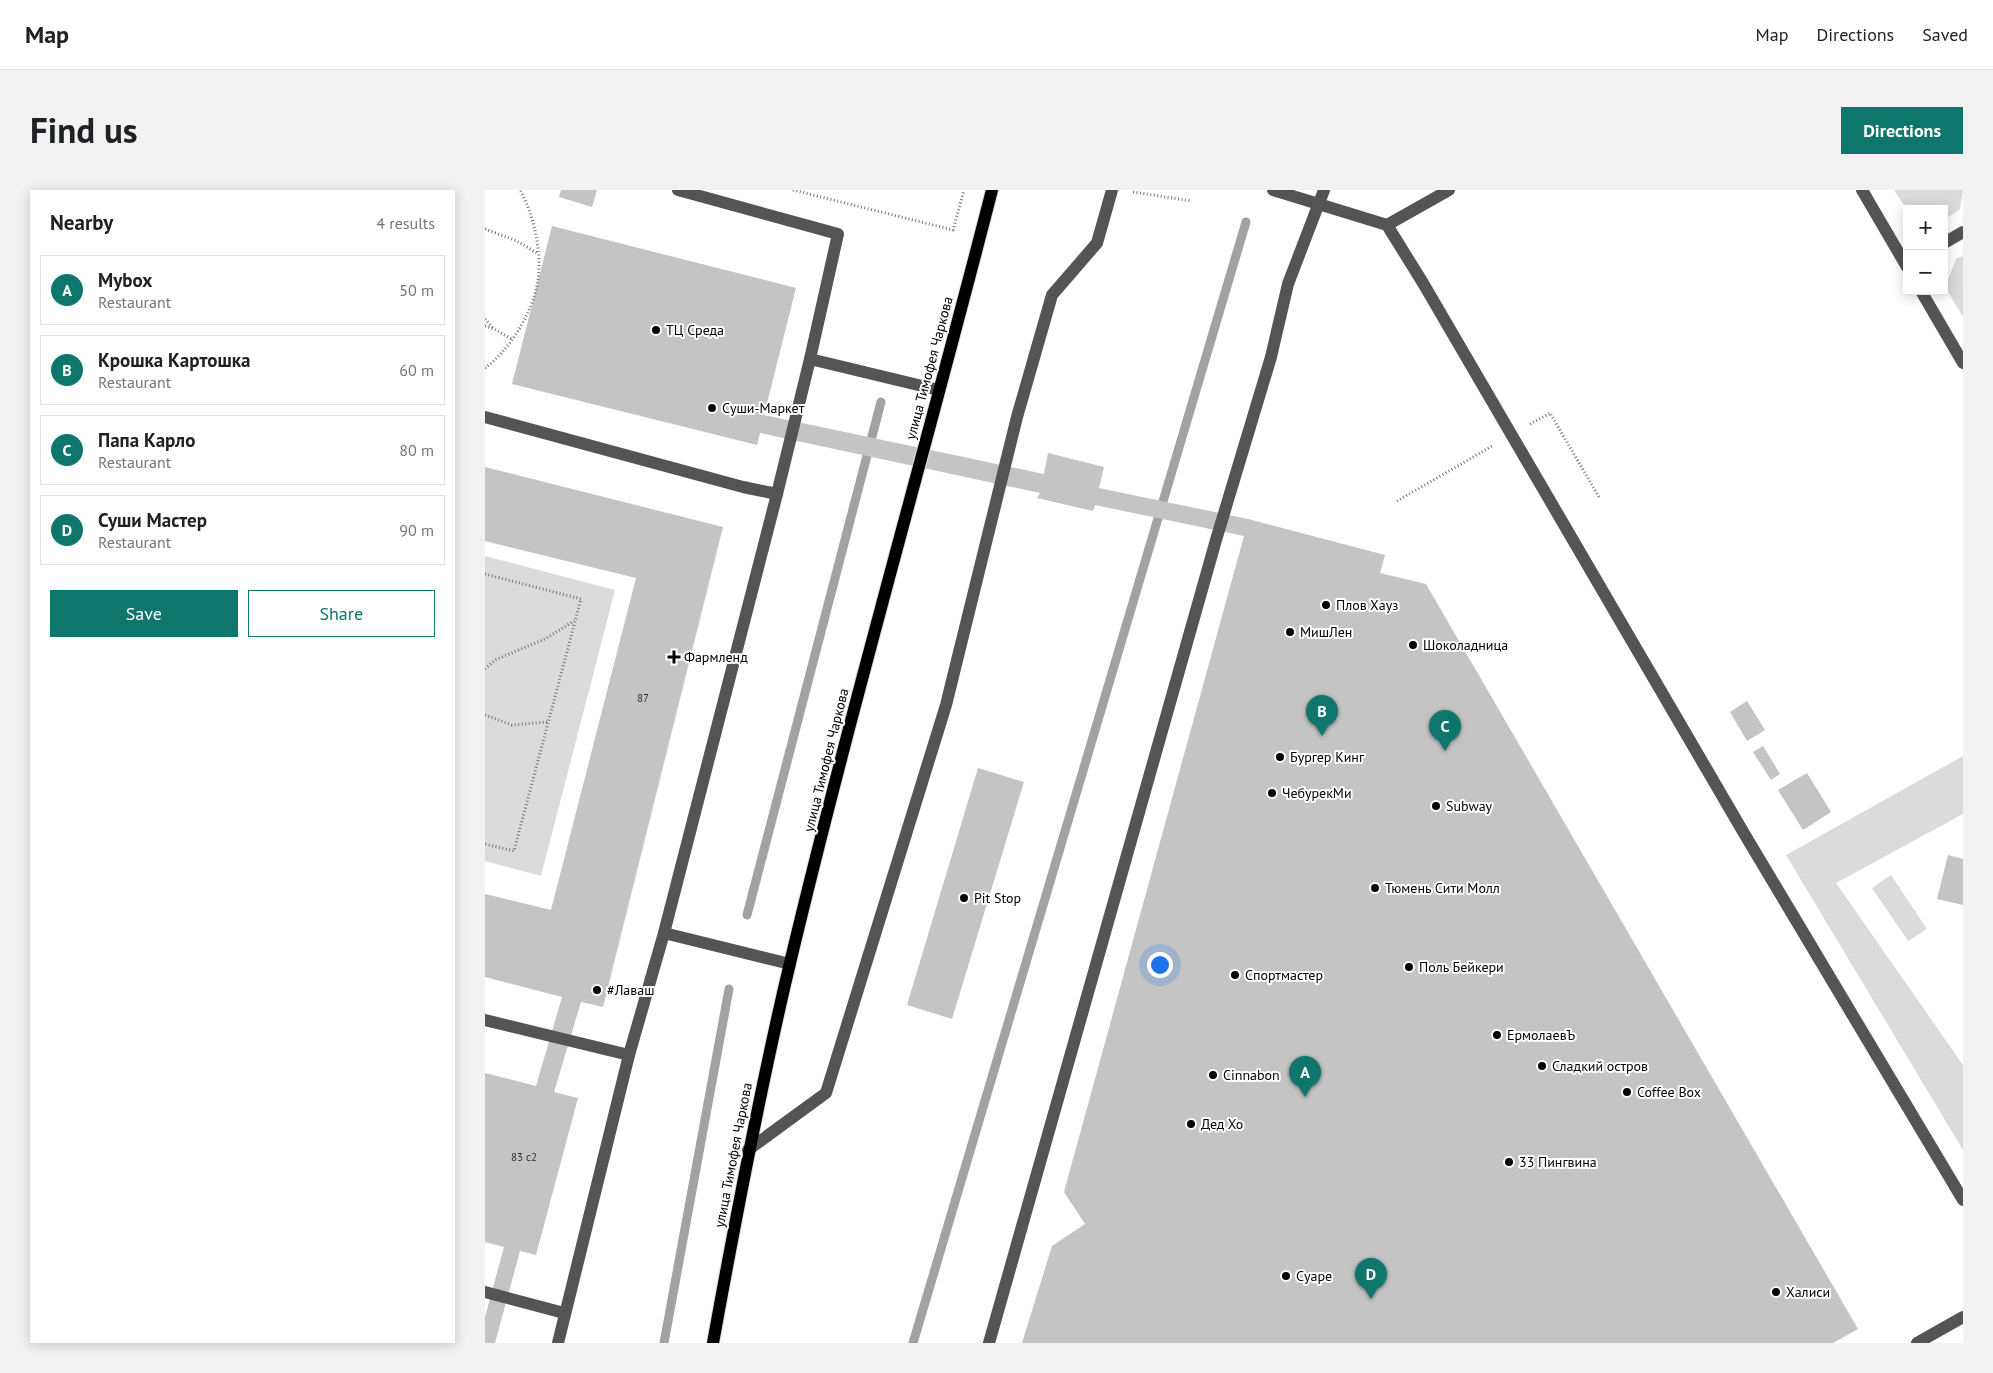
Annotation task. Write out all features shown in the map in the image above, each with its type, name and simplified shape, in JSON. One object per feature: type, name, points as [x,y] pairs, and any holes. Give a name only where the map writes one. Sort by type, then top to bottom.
[{"type":"main road","name":"улица Тимофея Чаркова","points":[[713,1343],[748,1150],[790,964],[992,190]]},
{"type":"lane","points":[[558,1343],[629,1056],[664,933],[777,494],[838,234],[678,190]]},
{"type":"lane","points":[[748,1150],[826,1094],[946,705],[1017,417],[1052,295],[1097,244],[1112,190]]},
{"type":"lane","points":[[1273,190],[1387,226],[1423,283],[1745,835],[1963,1200]]},
{"type":"lane","points":[[989,1343],[1216,540],[1271,357],[1288,284],[1324,190]]},
{"type":"lane","points":[[1387,226],[1449,190]]},
{"type":"lane","points":[[1862,190],[1903,260]]},
{"type":"lane","points":[[1948,241],[1963,232]]},
{"type":"lane","points":[[1923,295],[1963,363]]},
{"type":"lane","points":[[810,359],[939,390]]},
{"type":"lane","points":[[485,417],[743,487],[777,494]]},
{"type":"lane","points":[[664,933],[790,964]]},
{"type":"lane","points":[[485,1020],[629,1056]]},
{"type":"lane","points":[[485,1292],[564,1313]]},
{"type":"lane","points":[[1917,1343],[1963,1317]]},
{"type":"path","points":[[485,368],[496,360],[524,324],[538,280],[537,234],[520,190]]},
{"type":"path","points":[[793,190],[953,230],[964,190]]},
{"type":"path","points":[[1126,191],[1192,201]]},
{"type":"path","points":[[485,229],[517,241],[538,253]]},
{"type":"path","points":[[485,319],[494,329]]},
{"type":"path","points":[[485,326],[512,339]]},
{"type":"path","points":[[485,574],[581,599],[514,851],[485,844]]},
{"type":"path","points":[[485,669],[495,660],[545,639],[575,620]]},
{"type":"path","points":[[485,715],[512,725],[548,722]]},
{"type":"shaded area","points":[[1894,190],[1963,190],[1960,209],[1948,217],[1948,205],[1904,205]]},
{"type":"shaded area","points":[[1963,256],[1963,317],[1948,292],[1948,279],[1956,259]]},
{"type":"shaded area","points":[[485,556],[615,590],[541,876],[485,861]]},
{"type":"shaded area","points":[[1963,756],[1963,814],[1836,883],[1963,1065],[1963,1150],[1786,855]]},
{"type":"shaded area","points":[[1891,875],[1927,929],[1908,941],[1872,888]]},
{"type":"building","points":[[561,190],[597,190],[592,207],[559,197]]},
{"type":"building","name":"Тюмень Сити Молл","points":[[552,226],[796,288],[764,415],[1044,474],[1048,453],[1104,467],[1099,488],[1248,519],[1385,555],[1380,573],[1426,584],[1858,1329],[1833,1343],[1022,1343],[1052,1246],[1085,1224],[1064,1192],[1244,536],[1095,505],[1093,511],[1037,498],[1040,493],[760,433],[757,445],[512,384]]},
{"type":"building","points":[[485,467],[723,527],[603,1007],[581,1002],[554,1092],[578,1098],[536,1255],[520,1251],[495,1343],[485,1343],[485,1317],[504,1247],[485,1242],[485,1073],[536,1086],[562,997],[485,977],[485,894],[551,910],[636,578],[485,541]]},
{"type":"building","points":[[1747,701],[1765,730],[1747,741],[1730,712]]},
{"type":"building","points":[[1763,746],[1780,774],[1771,780],[1753,752]]},
{"type":"building","name":"Pit Stop","points":[[978,768],[1024,782],[952,1019],[907,1005]]},
{"type":"building","points":[[1807,773],[1831,812],[1803,830],[1778,790]]},
{"type":"building","points":[[1948,855],[1963,859],[1963,905],[1937,899]]},
{"type":"waterway","points":[[913,1343],[1246,222]]},
{"type":"waterway","points":[[747,915],[881,402]]},
{"type":"waterway","points":[[664,1343],[729,989]]},
{"type":"place","name":"ТЦ Среда","points":[[656,330]]},
{"type":"place","name":"Суши-Маркет","points":[[712,408]]},
{"type":"place","name":"Плов Хауз","points":[[1326,605]]},
{"type":"place","name":"МишЛен","points":[[1290,632]]},
{"type":"place","name":"Шоколадница","points":[[1413,645]]},
{"type":"place","name":"Фармленд","points":[[674,657]]},
{"type":"place","name":"Крошка Картошка","points":[[1322,736]]},
{"type":"place","name":"Папа Карло","points":[[1445,751]]},
{"type":"place","name":"Бургер Кинг","points":[[1280,757]]},
{"type":"place","name":"ЧебурекМи","points":[[1272,793]]},
{"type":"place","name":"Subway","points":[[1436,806]]},
{"type":"place","name":"Тюмень Сити Молл","points":[[1375,888]]},
{"type":"place","name":"Pit Stop","points":[[964,898]]},
{"type":"place","name":"Поль Бейкери","points":[[1409,967]]},
{"type":"place","name":"Спортмастер","points":[[1235,975]]},
{"type":"place","name":"#Лаваш","points":[[597,990]]},
{"type":"place","name":"ЕрмолаевЪ","points":[[1497,1035]]},
{"type":"place","name":"Сладкий остров","points":[[1542,1066]]},
{"type":"place","name":"Cinnabon","points":[[1213,1075]]},
{"type":"place","name":"Coffee Box","points":[[1627,1092]]},
{"type":"place","name":"Mybox","points":[[1305,1097]]},
{"type":"place","name":"Дед Хо","points":[[1191,1124]]},
{"type":"place","name":"33 Пингвина","points":[[1509,1162]]},
{"type":"place","name":"Суаре","points":[[1286,1276]]},
{"type":"place","name":"Халиси","points":[[1776,1292]]},
{"type":"place","name":"Суши Мастер","points":[[1371,1299]]}]
